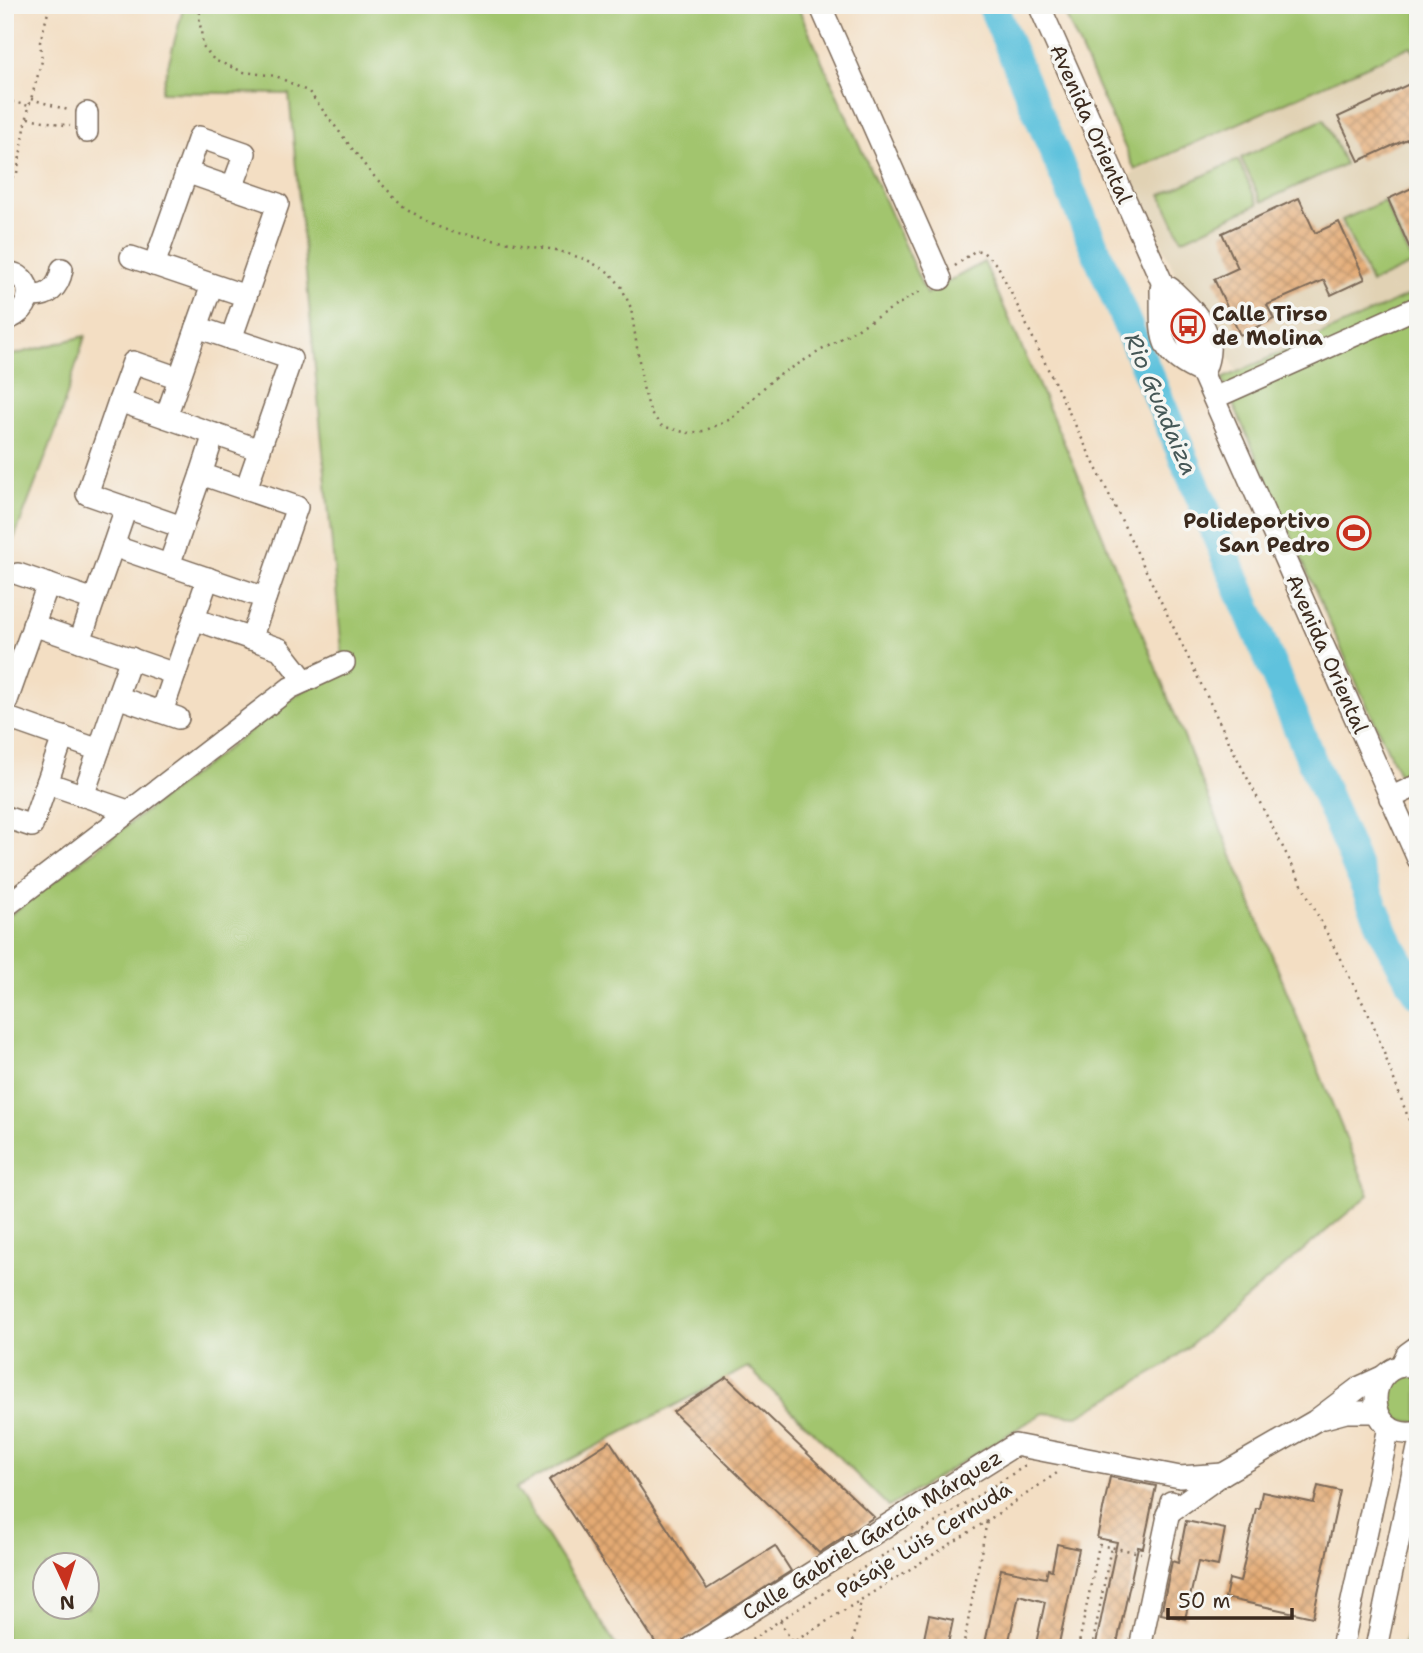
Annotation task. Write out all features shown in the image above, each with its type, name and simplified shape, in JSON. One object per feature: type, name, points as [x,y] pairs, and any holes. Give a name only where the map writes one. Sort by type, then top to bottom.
[{"type":"street","points":[[820,5],[940,279]]},
{"type":"street","name":"Avenida Oriental","points":[[1039,5],[1418,859]]},
{"type":"street","points":[[154,265],[199,137],[245,153],[233,188]]},
{"type":"street","points":[[186,172],[278,204],[231,339]]},
{"type":"street","points":[[131,257],[246,296]]},
{"type":"street","points":[[29,295],[43,296],[50,293],[60,280],[62,269]]},
{"type":"street","points":[[5,272],[16,274],[23,280],[29,295],[23,311],[5,320]]},
{"type":"street","points":[[166,417],[212,285]]},
{"type":"street","points":[[1214,398],[1418,307]]},
{"type":"street","points":[[197,327],[291,359],[246,489]]},
{"type":"street","points":[[179,378],[133,362],[87,494],[182,527]]},
{"type":"street","points":[[119,401],[260,450]]},
{"type":"street","points":[[169,565],[215,434]]},
{"type":"street","points":[[201,474],[297,507],[251,639]]},
{"type":"street","points":[[80,641],[126,508]]},
{"type":"street","points":[[113,546],[265,598]]},
{"type":"street","points":[[18,574],[94,600]]},
{"type":"street","points":[[117,697],[170,715],[175,674],[208,578]]},
{"type":"street","points":[[5,706],[48,584]]},
{"type":"street","points":[[194,619],[280,649],[305,681]]},
{"type":"street","points":[[33,625],[175,674]]},
{"type":"street","points":[[83,796],[131,658]]},
{"type":"street","points":[[5,907],[290,688],[344,663]]},
{"type":"street","points":[[5,718],[99,750]]},
{"type":"street","points":[[5,817],[32,826],[62,737]]},
{"type":"street","points":[[47,783],[128,811]]},
{"type":"street","points":[[1390,798],[1418,785]]},
{"type":"street","points":[[1342,1648],[1383,1420],[1376,1393],[1401,1369],[1407,1354],[1418,1346]]},
{"type":"street","points":[[1167,1514],[1223,1474],[1315,1421],[1360,1387],[1401,1369]]},
{"type":"street","points":[[1315,1421],[1346,1412],[1383,1420],[1405,1433],[1418,1432]]},
{"type":"street","name":"Calle Gabriel García Márquez","points":[[692,1648],[1015,1445],[1180,1477],[1223,1474]]},
{"type":"street","points":[[1376,1648],[1418,1448]]},
{"type":"street","points":[[1140,1648],[1167,1514],[1180,1477]]},
{"type":"path","points":[[5,179],[17,173],[29,106],[42,61],[40,43],[50,5]]},
{"type":"path","points":[[202,5],[199,16],[202,46],[214,60],[244,72],[276,76],[309,92],[370,172],[404,207],[431,224],[452,232],[556,250],[587,260],[610,274],[621,286],[631,308],[643,387],[651,414],[662,426],[687,433],[704,431],[731,419],[773,379],[940,279],[976,250],[983,252],[998,266],[1235,754],[1372,1021],[1418,1144]]},
{"type":"path","points":[[27,118],[72,126],[79,119],[31,99]]},
{"type":"path","points":[[5,100],[29,106]]},
{"type":"path","points":[[740,1648],[1048,1452]]},
{"type":"path","name":"Pasaje Luis Cernuda","points":[[784,1648],[988,1521],[1080,1458]]},
{"type":"path","points":[[963,1648],[988,1521]]},
{"type":"path","points":[[1078,1648],[1100,1545],[1158,1557]]},
{"type":"path","points":[[1091,1648],[1111,1547]]},
{"type":"path","points":[[852,1648],[861,1600]]},
{"type":"path","points":[[779,1621],[792,1642]]},
{"type":"shaded area","points":[[1410,48],[1418,66],[1418,291],[1237,373],[1212,318],[1180,284],[1130,175]]},
{"type":"green space","points":[[184,5],[797,5],[926,294],[984,262],[1076,470],[1369,1195],[1165,1366],[1078,1416],[1043,1413],[889,1507],[748,1367],[516,1488],[618,1648],[5,1648],[5,919],[302,691],[344,672],[289,94],[161,92]]},
{"type":"green space","points":[[1061,5],[1418,5],[1418,60],[1411,46],[1135,170]]},
{"type":"green space","points":[[1324,119],[1345,164],[1262,202],[1241,158]]},
{"type":"green space","points":[[1238,160],[1258,204],[1182,240],[1161,195]]},
{"type":"green space","points":[[1384,201],[1413,264],[1371,283],[1342,220]]},
{"type":"green space","name":"Polideportivo San Pedro","points":[[1418,291],[1418,815],[1222,379]]},
{"type":"green space","points":[[85,336],[55,433],[5,562],[5,357]]},
{"type":"green space","points":[[1400,1376],[1418,1376],[1418,1422],[1397,1419],[1386,1408],[1387,1393]]},
{"type":"green space","points":[[1418,1579],[1418,1648],[1403,1648]]},
{"type":"building","points":[[1418,80],[1418,134],[1359,161],[1338,117]]},
{"type":"building","points":[[1418,185],[1418,267],[1388,199]]},
{"type":"building","points":[[1299,198],[1315,233],[1339,222],[1365,279],[1331,295],[1324,280],[1267,305],[1274,319],[1240,335],[1214,279],[1238,268],[1222,233]]},
{"type":"building","points":[[727,1377],[874,1517],[819,1553],[673,1412]]},
{"type":"building","points":[[610,1441],[707,1589],[775,1546],[791,1571],[671,1648],[659,1648],[549,1480]]},
{"type":"building","points":[[1110,1477],[1156,1486],[1143,1548],[1138,1547],[1116,1648],[1095,1648],[1117,1542],[1097,1538]]},
{"type":"building","points":[[1318,1486],[1340,1491],[1313,1617],[1225,1598],[1229,1579],[1240,1582],[1262,1492],[1314,1503]]},
{"type":"building","points":[[1186,1521],[1225,1529],[1218,1566],[1198,1562],[1185,1619],[1161,1614],[1172,1561],[1178,1563]]},
{"type":"building","points":[[1057,1544],[1079,1549],[1058,1648],[1035,1648],[1045,1602],[1019,1595],[1008,1645],[1005,1648],[984,1648],[1001,1569],[1046,1578],[1048,1569],[1052,1570]]},
{"type":"building","points":[[929,1615],[953,1620],[947,1648],[922,1648]]},
{"type":"waterway","name":"Rio Guadaiza","points":[[992,5],[1389,943],[1418,993]]},
{"type":"place","name":"Calle Tirso de Molina","points":[[1188,326]]},
{"type":"place","name":"Polideportivo San Pedro","points":[[1354,533]]}]
